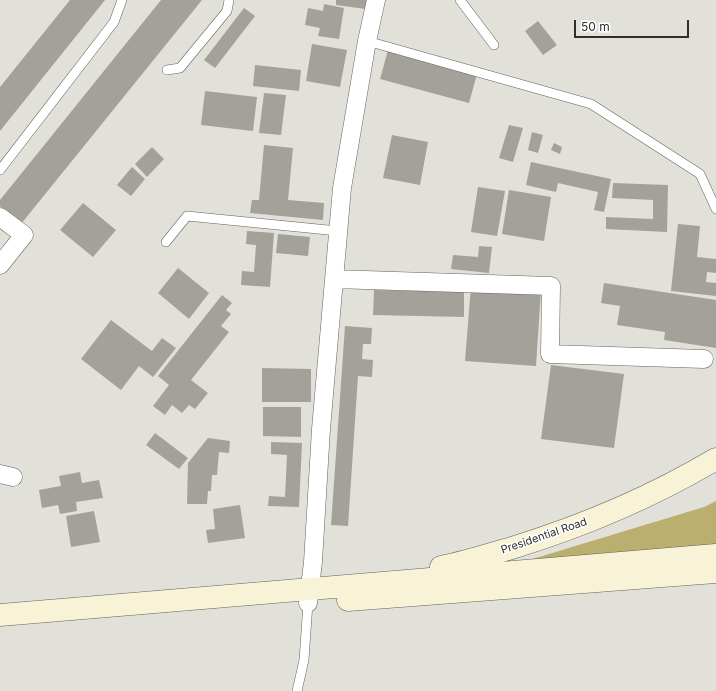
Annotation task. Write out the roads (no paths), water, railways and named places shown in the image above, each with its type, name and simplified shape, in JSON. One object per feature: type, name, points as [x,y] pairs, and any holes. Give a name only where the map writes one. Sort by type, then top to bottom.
[{"type":"main road","name":"Presidential Road","points":[[362,584],[450,565],[505,550],[576,527],[651,494],[716,459]]},
{"type":"main road","points":[[0,630],[309,597],[362,584],[716,555]]},
{"type":"main road","points":[[0,615],[716,572]]},
{"type":"street","points":[[309,597],[321,430],[342,188],[367,41],[376,0]]},
{"type":"street","points":[[0,217],[24,235],[0,265]]},
{"type":"street","points":[[334,279],[551,286],[550,354],[704,359]]},
{"type":"lane","points":[[0,170],[114,22],[122,0]]},
{"type":"lane","points":[[167,70],[180,68],[227,11],[229,0]]},
{"type":"lane","points":[[460,0],[494,45]]},
{"type":"lane","points":[[367,41],[591,104],[700,174],[716,209]]},
{"type":"lane","points":[[166,242],[187,216],[338,231]]},
{"type":"lane","points":[[297,691],[304,660],[309,597]]}]
